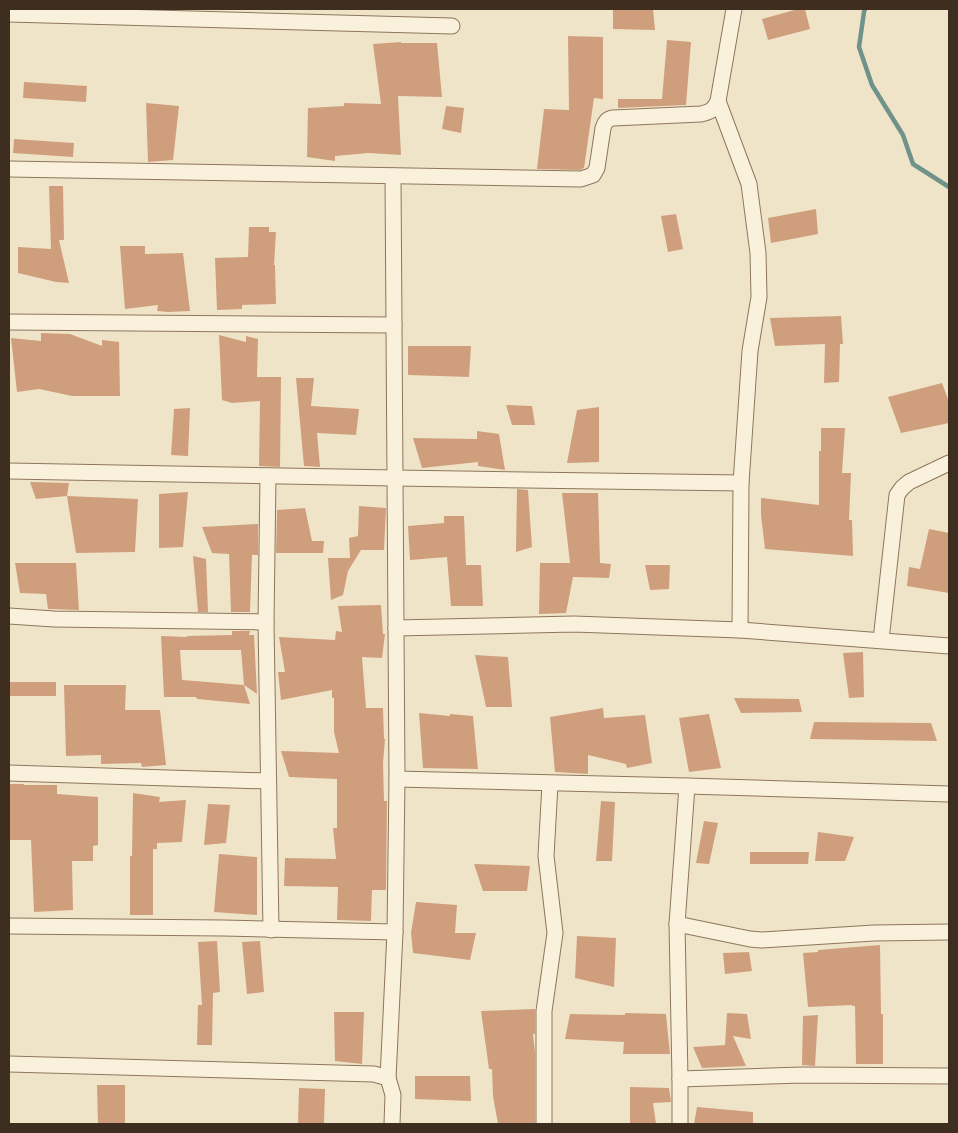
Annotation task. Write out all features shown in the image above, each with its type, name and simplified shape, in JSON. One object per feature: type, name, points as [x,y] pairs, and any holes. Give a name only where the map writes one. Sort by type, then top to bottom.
[{"type":"street","points":[[9,169],[581,179],[593,175],[597,168],[603,128],[608,119],[701,114],[714,108],[718,101],[734,9]]},
{"type":"street","points":[[9,14],[452,26]]},
{"type":"street","points":[[718,101],[749,184],[758,252],[759,297],[750,351],[741,483],[740,630]]},
{"type":"street","points":[[392,1124],[393,1095],[388,1078],[395,932],[397,779],[393,176]]},
{"type":"street","points":[[9,322],[394,325]]},
{"type":"street","points":[[881,640],[897,495],[909,482],[949,463]]},
{"type":"street","points":[[9,471],[741,483]]},
{"type":"street","points":[[268,476],[266,622],[271,930]]},
{"type":"street","points":[[9,616],[54,619],[266,622]]},
{"type":"street","points":[[396,628],[574,624],[740,630],[949,646]]},
{"type":"street","points":[[9,773],[268,780]]},
{"type":"street","points":[[397,779],[949,794]]},
{"type":"street","points":[[544,1124],[544,1011],[555,934],[546,856],[550,784]]},
{"type":"street","points":[[680,1124],[677,924],[687,786]]},
{"type":"street","points":[[677,924],[761,940],[874,933],[949,932]]},
{"type":"street","points":[[9,926],[395,932]]},
{"type":"street","points":[[9,1064],[347,1073],[374,1074],[388,1078]]},
{"type":"street","points":[[680,1079],[803,1075],[949,1076]]},
{"type":"building","points":[[613,9],[653,9],[655,30],[613,29]]},
{"type":"building","points":[[798,9],[805,9],[810,29],[768,40],[762,19]]},
{"type":"building","points":[[568,36],[603,37],[603,99],[594,98],[584,168],[580,170],[537,169],[544,109],[569,110]]},
{"type":"building","points":[[667,40],[691,42],[686,105],[618,108],[618,99],[662,99]]},
{"type":"building","points":[[401,42],[437,43],[442,97],[398,96],[401,155],[369,153],[335,156],[335,161],[307,157],[308,108],[344,106],[344,103],[381,104],[373,44]]},
{"type":"building","points":[[24,82],[87,86],[86,102],[23,98]]},
{"type":"building","points":[[146,103],[179,106],[173,160],[148,162]]},
{"type":"building","points":[[446,106],[464,108],[461,133],[442,129]]},
{"type":"building","points":[[14,139],[74,143],[73,157],[13,153]]},
{"type":"building","points":[[49,186],[63,186],[64,240],[59,240],[69,283],[56,282],[18,273],[18,247],[51,249]]},
{"type":"building","points":[[816,209],[818,234],[771,243],[768,218]]},
{"type":"building","points":[[676,214],[683,249],[668,252],[661,216]]},
{"type":"building","points":[[249,227],[269,227],[269,232],[276,232],[274,265],[276,304],[242,305],[242,309],[217,310],[215,258],[248,257]]},
{"type":"building","points":[[120,246],[145,246],[145,254],[183,253],[190,311],[157,311],[158,305],[125,309]]},
{"type":"building","points":[[841,316],[843,344],[840,344],[839,382],[824,383],[825,344],[775,346],[770,318]]},
{"type":"building","points":[[41,333],[70,334],[102,346],[102,340],[119,342],[120,396],[72,396],[39,389],[17,392],[11,338],[41,341]]},
{"type":"building","points":[[219,335],[246,342],[246,336],[258,339],[257,377],[281,377],[280,467],[259,466],[260,401],[232,403],[222,400]]},
{"type":"building","points":[[408,346],[471,346],[469,377],[408,375]]},
{"type":"building","points":[[296,378],[314,378],[311,406],[359,409],[356,435],[317,433],[320,467],[304,466]]},
{"type":"building","points":[[942,383],[949,402],[949,423],[901,433],[888,397]]},
{"type":"building","points":[[506,405],[532,406],[535,425],[512,425]]},
{"type":"building","points":[[599,407],[599,462],[567,463],[577,410]]},
{"type":"building","points":[[190,408],[188,456],[171,455],[174,409]]},
{"type":"building","points":[[821,428],[845,428],[842,473],[851,473],[849,520],[852,520],[853,556],[765,549],[761,498],[819,505]]},
{"type":"building","points":[[477,431],[499,434],[505,470],[478,466],[478,462],[422,468],[413,438],[477,439]]},
{"type":"building","points":[[30,482],[69,483],[67,496],[36,499]]},
{"type":"building","points":[[517,489],[528,490],[532,547],[516,552]]},
{"type":"building","points":[[188,492],[183,547],[159,548],[159,494]]},
{"type":"building","points":[[562,493],[598,493],[600,563],[611,564],[609,578],[573,577],[566,613],[539,614],[540,563],[570,563]]},
{"type":"building","points":[[67,496],[138,499],[135,552],[76,553]]},
{"type":"building","points":[[359,506],[386,508],[384,550],[361,550],[348,571],[343,595],[331,600],[328,558],[350,558],[349,538],[358,536]]},
{"type":"building","points":[[305,508],[312,541],[324,541],[323,553],[276,553],[277,510]]},
{"type":"building","points":[[444,516],[464,516],[466,565],[481,565],[483,606],[451,606],[447,557],[410,560],[408,526],[444,523]]},
{"type":"building","points":[[258,524],[258,555],[252,555],[250,612],[231,612],[229,554],[212,553],[202,527]]},
{"type":"building","points":[[929,529],[949,533],[949,593],[907,586],[909,567],[920,569]]},
{"type":"building","points":[[193,556],[206,559],[208,612],[198,612]]},
{"type":"building","points":[[15,563],[76,563],[79,610],[48,609],[46,594],[20,593]]},
{"type":"building","points":[[645,565],[670,565],[669,589],[650,590]]},
{"type":"building","points":[[381,605],[383,634],[385,634],[382,658],[362,657],[366,708],[383,708],[385,739],[383,763],[384,801],[387,801],[386,890],[372,890],[371,921],[337,920],[338,887],[284,886],[285,858],[336,859],[333,828],[337,828],[337,779],[289,777],[281,751],[339,753],[334,732],[334,698],[332,698],[332,690],[281,700],[278,672],[285,672],[279,637],[335,640],[336,631],[342,632],[338,606]]},
{"type":"building","points":[[232,631],[250,631],[249,635],[254,635],[257,694],[244,685],[250,704],[197,699],[196,697],[164,697],[161,636],[232,635]],"holes":[[[180,650],[241,650],[244,685],[182,680]]]},
{"type":"building","points":[[863,652],[864,697],[849,698],[843,653]]},
{"type":"building","points":[[475,655],[508,657],[512,707],[486,707]]},
{"type":"building","points":[[9,682],[56,682],[56,696],[9,696]]},
{"type":"building","points":[[64,685],[126,685],[125,710],[160,710],[166,765],[142,767],[141,763],[101,764],[101,755],[66,756]]},
{"type":"building","points":[[734,698],[799,699],[802,712],[741,713]]},
{"type":"building","points":[[603,708],[604,718],[645,715],[652,763],[627,768],[626,764],[588,755],[588,774],[555,772],[550,717]]},
{"type":"building","points":[[419,713],[473,716],[478,769],[423,768]]},
{"type":"building","points":[[709,714],[721,768],[689,772],[679,718]]},
{"type":"building","points":[[814,722],[931,723],[937,741],[810,739]]},
{"type":"building","points":[[9,784],[57,785],[57,794],[98,797],[98,845],[93,846],[93,861],[72,861],[73,910],[34,912],[31,840],[9,840]]},
{"type":"building","points":[[133,793],[160,797],[159,802],[186,800],[182,842],[157,843],[157,849],[153,849],[153,915],[130,915]]},
{"type":"building","points":[[601,801],[615,802],[612,861],[596,861]]},
{"type":"building","points":[[208,804],[230,805],[226,843],[204,845]]},
{"type":"building","points":[[704,821],[718,823],[709,864],[696,863]]},
{"type":"building","points":[[818,832],[854,837],[845,861],[815,861]]},
{"type":"building","points":[[750,852],[809,852],[808,864],[750,864]]},
{"type":"building","points":[[219,854],[257,857],[257,915],[214,912]]},
{"type":"building","points":[[474,864],[530,866],[527,891],[483,891]]},
{"type":"building","points":[[416,902],[457,905],[455,933],[476,933],[470,960],[413,953],[411,933]]},
{"type":"building","points":[[577,936],[616,938],[614,987],[575,978]]},
{"type":"building","points":[[217,941],[220,992],[213,993],[212,1045],[197,1045],[198,1005],[202,1005],[198,942]]},
{"type":"building","points":[[260,941],[264,992],[247,994],[242,942]]},
{"type":"building","points":[[880,945],[883,1064],[856,1064],[855,1006],[808,1007],[803,953]]},
{"type":"building","points":[[749,952],[752,971],[725,974],[723,953]]},
{"type":"building","points":[[535,1009],[535,1034],[533,1034],[535,1053],[535,1124],[498,1124],[493,1096],[492,1069],[489,1069],[481,1011]]},
{"type":"building","points":[[334,1012],[364,1012],[362,1064],[335,1061]]},
{"type":"building","points":[[625,1013],[666,1014],[670,1054],[623,1054],[624,1042],[565,1039],[570,1014],[625,1015]]},
{"type":"building","points":[[727,1013],[747,1014],[751,1039],[733,1036],[746,1066],[702,1068],[693,1047],[725,1045]]},
{"type":"building","points":[[818,1015],[815,1066],[802,1065],[803,1016]]},
{"type":"building","points":[[415,1076],[470,1076],[471,1101],[415,1099]]},
{"type":"building","points":[[97,1085],[125,1085],[125,1124],[98,1124]]},
{"type":"building","points":[[630,1087],[669,1088],[671,1102],[653,1103],[656,1124],[630,1124]]},
{"type":"building","points":[[299,1088],[325,1089],[324,1124],[298,1124]]},
{"type":"building","points":[[697,1107],[753,1112],[753,1124],[694,1124]]},
{"type":"waterway","points":[[865,9],[859,47],[872,85],[903,135],[913,164],[949,187]]}]
